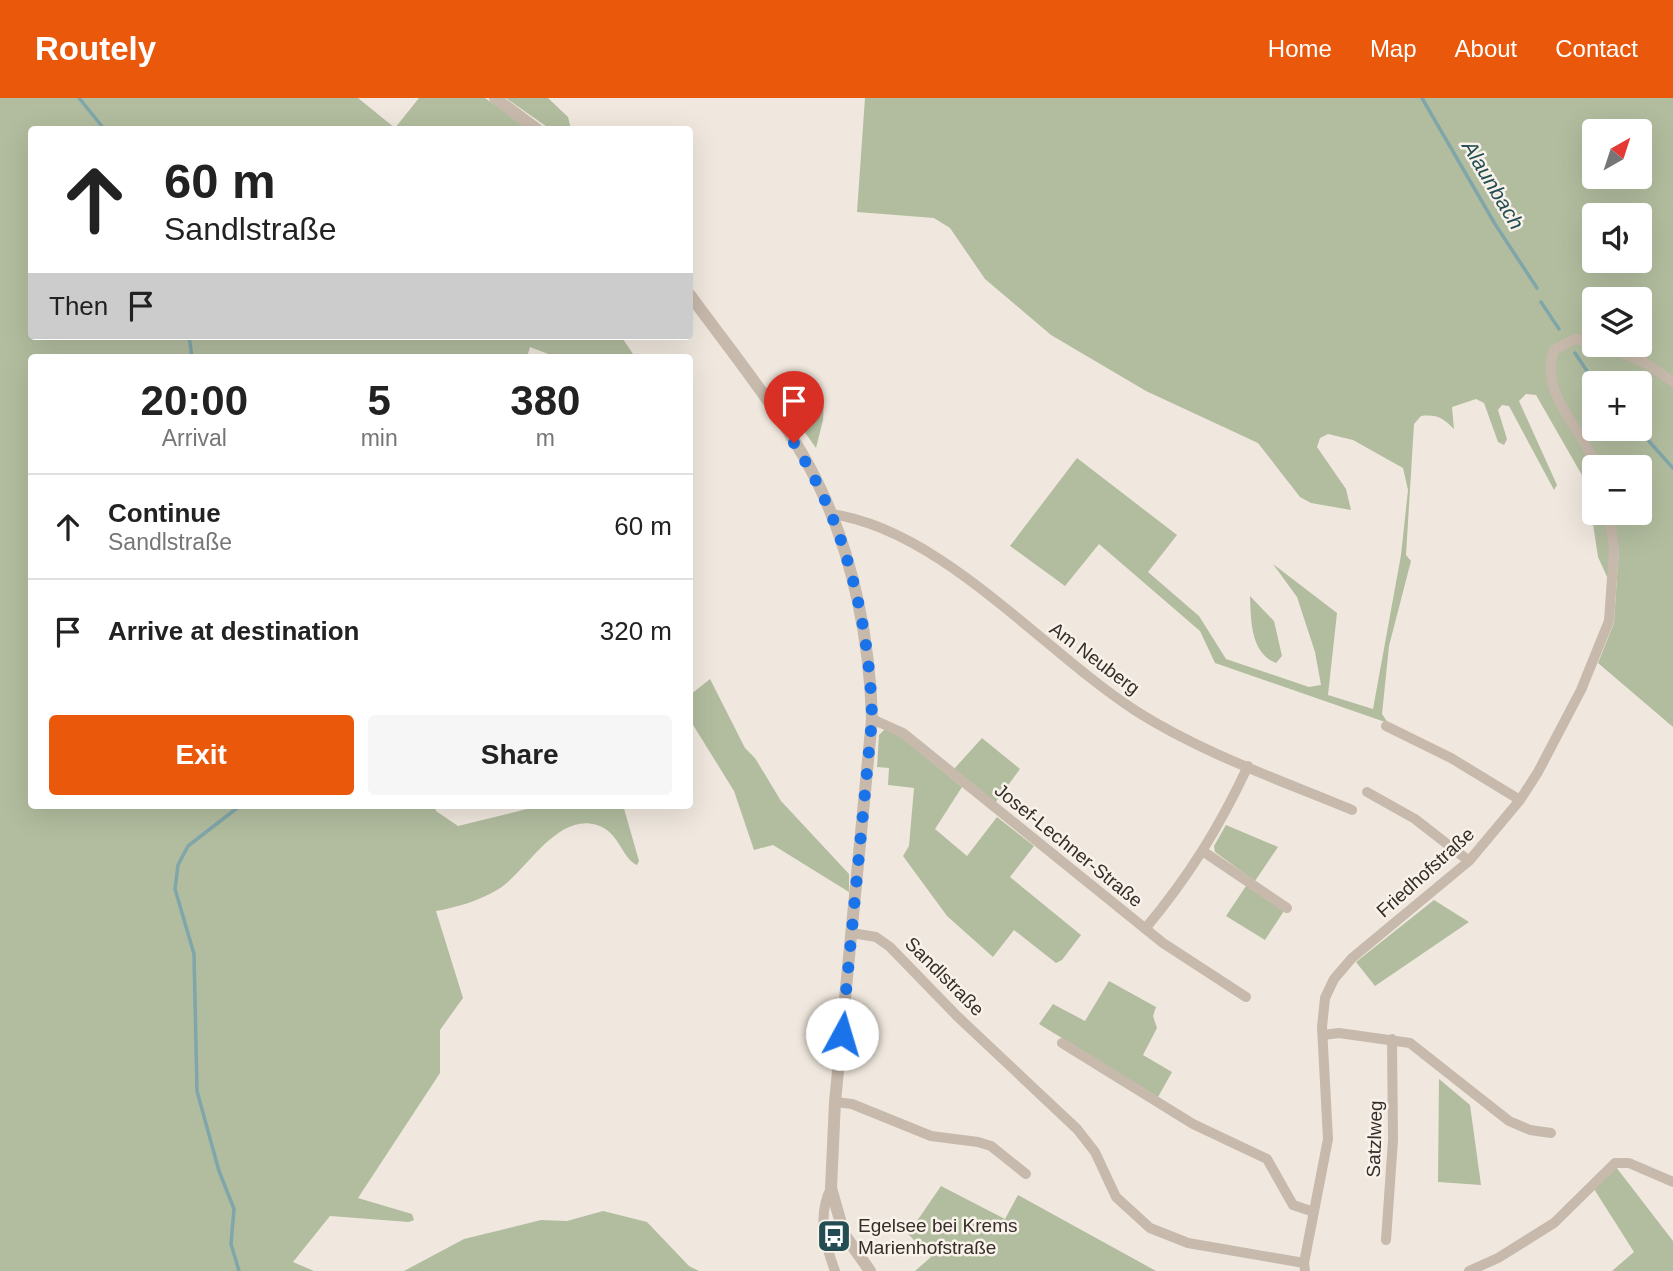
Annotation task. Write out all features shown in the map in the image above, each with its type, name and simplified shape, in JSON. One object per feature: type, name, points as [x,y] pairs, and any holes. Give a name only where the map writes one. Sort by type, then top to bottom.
[{"type":"street","points":[[495,98],[533,126]]},
{"type":"street","points":[[693,299],[808,465],[831,514],[863,629],[871,683],[872,719],[835,1102],[831,1188],[844,1234],[870,1271]]},
{"type":"street","points":[[1582,341],[1575,340],[1554,350],[1549,376],[1556,394],[1592,455]]},
{"type":"street","points":[[1631,357],[1647,364],[1673,382]]},
{"type":"street","name":"Am Neuberg","points":[[831,514],[872,523],[913,543],[1136,711],[1177,735],[1352,810]]},
{"type":"street","name":"Friedhofstraße","points":[[1304,1267],[1328,1139],[1323,1035],[1325,998],[1340,972],[1352,958],[1469,861],[1520,800],[1581,690],[1609,621],[1614,549],[1611,525]]},
{"type":"street","name":"Josef-Lechner-Straße","points":[[872,719],[903,733],[1145,929],[1246,997]]},
{"type":"street","points":[[1386,726],[1451,758],[1520,800]]},
{"type":"street","points":[[1145,929],[1204,852],[1223,821],[1248,766]]},
{"type":"street","points":[[1367,792],[1415,819],[1469,861]]},
{"type":"street","points":[[1204,852],[1287,908]]},
{"type":"street","name":"Sandlstraße","points":[[852,933],[876,937],[890,947],[957,1016],[1077,1129],[1095,1152],[1116,1197],[1150,1228],[1188,1243],[1304,1267]]},
{"type":"street","points":[[1323,1035],[1339,1033],[1410,1043],[1421,1049],[1472,1095],[1509,1121],[1530,1130],[1551,1133]]},
{"type":"street","name":"Satzlweg","points":[[1386,1240],[1393,1140],[1392,1039]]},
{"type":"street","points":[[1062,1043],[1193,1124],[1267,1158],[1293,1205],[1314,1212]]},
{"type":"street","points":[[835,1102],[852,1104],[930,1136],[991,1146],[1027,1174]]},
{"type":"street","points":[[1469,1271],[1498,1258],[1555,1223],[1615,1163],[1629,1163],[1673,1182]]},
{"type":"street","points":[[831,1188],[825,1199],[824,1232],[835,1271]]},
{"type":"green space","points":[[0,98],[358,98],[393,126],[28,126],[28,340],[624,340],[633,354],[548,354],[530,347],[528,354],[28,354],[28,809],[436,809],[458,826],[527,809],[624,809],[639,861],[637,865],[632,862],[605,828],[582,823],[555,835],[497,890],[468,903],[436,911],[463,998],[440,1030],[440,1073],[358,1198],[412,1214],[414,1220],[409,1222],[330,1216],[293,1262],[314,1271],[0,1271]]},
{"type":"green space","points":[[419,98],[485,98],[526,126],[397,126]]},
{"type":"green space","points":[[506,98],[548,98],[568,117],[570,126],[546,126]]},
{"type":"green space","points":[[865,98],[1673,98],[1673,727],[1598,663],[1614,623],[1619,546],[1609,581],[1598,557],[1593,525],[1652,525],[1652,455],[1582,455],[1582,475],[1536,395],[1526,394],[1519,401],[1557,485],[1554,490],[1509,406],[1502,405],[1498,410],[1507,439],[1504,445],[1498,442],[1484,403],[1476,399],[1452,407],[1454,429],[1436,416],[1421,416],[1414,424],[1406,555],[1411,561],[1389,646],[1382,714],[1388,723],[1215,663],[1200,631],[1099,544],[1065,586],[1010,546],[1077,458],[1177,535],[1148,572],[1199,616],[1226,659],[1309,687],[1321,685],[1315,652],[1297,597],[1273,564],[1337,613],[1328,695],[1373,709],[1401,555],[1408,490],[1403,468],[1353,440],[1328,434],[1320,438],[1317,447],[1346,489],[1351,510],[1311,503],[1300,497],[1258,443],[1146,391],[1051,335],[985,279],[950,228],[934,218],[857,212]]},
{"type":"green space","points":[[817,399],[824,400],[823,420],[816,448],[804,431],[789,420]]},
{"type":"green space","points":[[1250,596],[1274,621],[1282,656],[1276,663],[1261,652],[1257,643],[1252,625]]},
{"type":"green space","points":[[710,679],[745,748],[755,758],[781,801],[849,874],[849,892],[773,845],[754,850],[734,791],[693,725],[693,693]]},
{"type":"green space","points":[[885,729],[891,729],[962,787],[935,829],[967,856],[997,817],[1034,846],[1010,877],[1081,935],[1062,960],[1056,963],[1014,930],[993,957],[947,916],[903,856],[909,846],[914,788],[888,785],[889,768],[877,767],[879,735]]},
{"type":"green space","points":[[982,738],[1020,769],[995,803],[954,769]]},
{"type":"green space","points":[[1226,825],[1278,847],[1255,881],[1215,852],[1214,846]]},
{"type":"green space","points":[[1246,886],[1284,911],[1265,940],[1226,916]]},
{"type":"green space","points":[[1434,900],[1469,922],[1375,986],[1356,962]]},
{"type":"green space","points":[[1109,981],[1156,1007],[1153,1016],[1157,1028],[1143,1055],[1172,1072],[1158,1097],[1039,1024],[1053,1004],[1085,1021]]},
{"type":"green space","points":[[1439,1079],[1470,1105],[1481,1185],[1438,1182]]},
{"type":"green space","points":[[1616,1167],[1673,1241],[1673,1271],[1612,1271],[1634,1252],[1594,1189]]},
{"type":"green space","points":[[941,1186],[1005,1219],[1018,1195],[1156,1271],[915,1271],[931,1257],[908,1234]]},
{"type":"green space","points":[[603,1211],[647,1222],[689,1266],[699,1271],[404,1271],[464,1239],[541,1220],[567,1221]]},
{"type":"waterway","points":[[79,98],[102,126]]},
{"type":"waterway","name":"Alaunbach","points":[[1422,98],[1495,224],[1537,288]]},
{"type":"waterway","name":"Alaunbach","points":[[1541,302],[1559,329]]},
{"type":"waterway","points":[[190,340],[192,354]]},
{"type":"waterway","name":"Alaunbach","points":[[1575,353],[1587,371]]},
{"type":"waterway","name":"Alaunbach","points":[[1649,441],[1673,468]]},
{"type":"waterway","points":[[236,809],[188,846],[178,865],[175,889],[194,954],[197,1091],[219,1171],[234,1209],[231,1244],[239,1271]]},
{"type":"place","name":"Egelsee bei Krems Marienhofstraße","points":[[834,1236]]},
{"type":"route","points":[[794,443],[821,490],[849,569],[863,629],[871,683],[872,719],[842,1034]]}]
